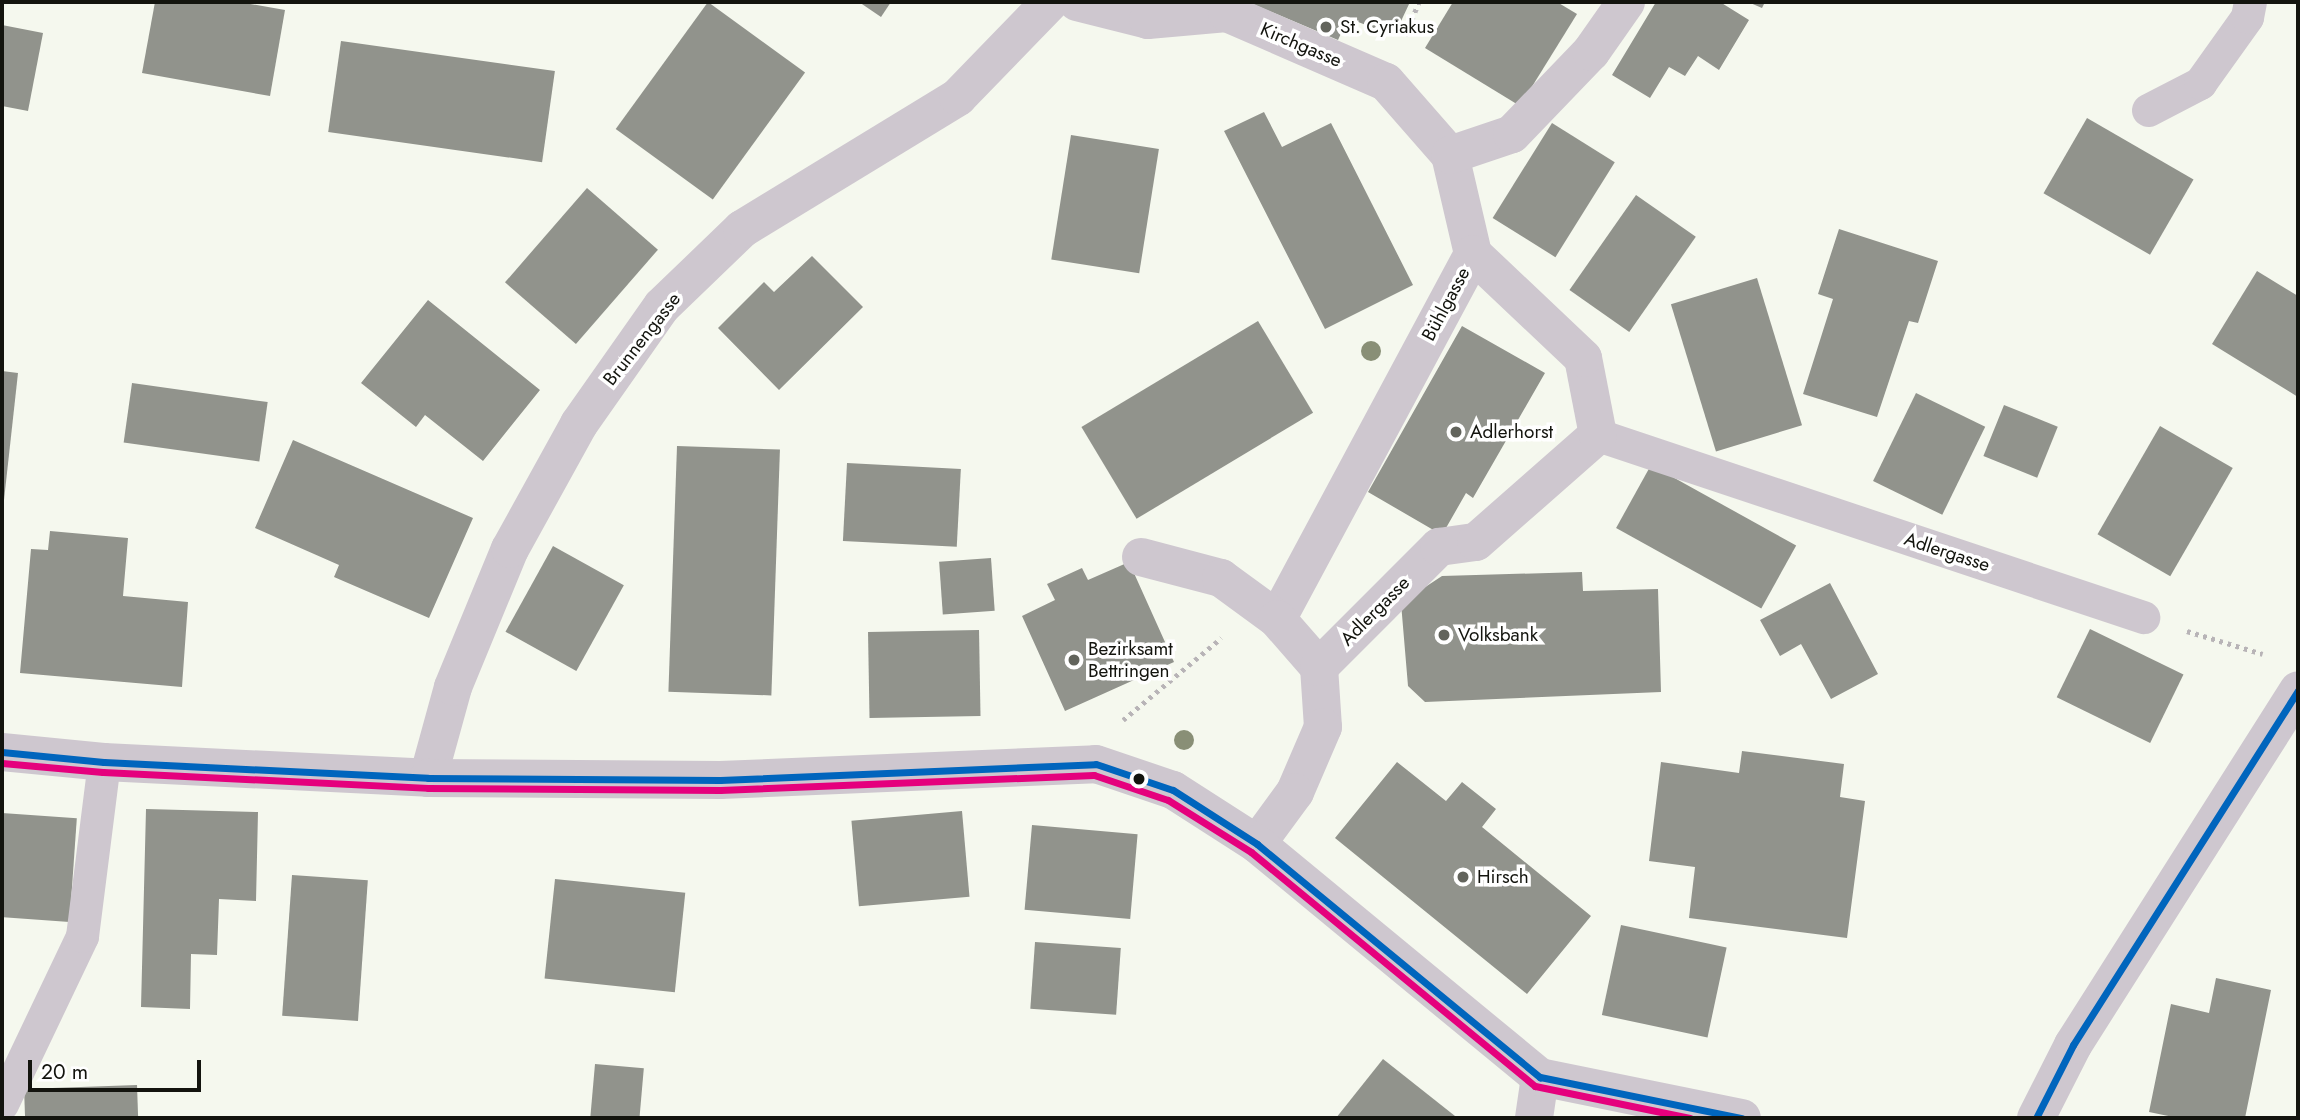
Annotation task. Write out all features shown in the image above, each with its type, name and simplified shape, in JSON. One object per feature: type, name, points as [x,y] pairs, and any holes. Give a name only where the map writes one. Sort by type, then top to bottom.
[{"type":"street","name":"Brunnengasse","points":[[428,778],[453,687],[510,549],[579,424],[662,306],[742,229],[958,97],[1051,2]]},
{"type":"street","name":"Kirchgasse","points":[[1077,2],[1148,20],[1227,13],[1386,82],[1450,155]]},
{"type":"street","points":[[1450,155],[1513,134],[1591,52],[1626,2]]},
{"type":"street","name":"Bühlgasse","points":[[1268,612],[1474,254],[1450,155]]},
{"type":"street","points":[[1474,254],[1583,358],[1598,435]]},
{"type":"street","name":"Adlergasse","points":[[1319,667],[1440,547],[1476,542],[1598,435]]},
{"type":"street","points":[[1141,557],[1221,578],[1268,612],[1319,667],[1323,727],[1295,792],[1257,844]]},
{"type":"street","points":[[2036,1118],[2073,1045],[2298,690]]},
{"type":"street","points":[[2,752],[104,762],[428,778],[720,780],[1096,764],[1173,790],[1257,844],[1540,1077],[1742,1118]]},
{"type":"street","points":[[1534,1118],[1540,1077]]},
{"type":"lane","points":[[2148,110],[2200,83],[2247,17],[2250,2]]},
{"type":"lane","name":"Adlergasse","points":[[1598,435],[2143,617]]},
{"type":"lane","points":[[2,1104],[82,936],[104,762]]},
{"type":"path","points":[[1069,765],[1268,612]]},
{"type":"path","points":[[2143,617],[2272,657]]},
{"type":"building","points":[[155,2],[239,2],[285,10],[270,96],[142,73]]},
{"type":"building","points":[[708,2],[805,73],[713,200],[616,129]]},
{"type":"building","points":[[859,2],[891,2],[881,17]]},
{"type":"building","name":"St. Cyriakus","points":[[1248,2],[1410,2],[1394,36],[1348,18],[1338,40]]},
{"type":"building","points":[[1453,2],[1557,2],[1577,14],[1520,106],[1425,48]]},
{"type":"building","points":[[1656,2],[1720,2],[1749,20],[1719,70],[1698,56],[1685,76],[1669,67],[1650,98],[1612,75]]},
{"type":"building","points":[[1748,2],[1765,2],[1762,8]]},
{"type":"building","points":[[2,25],[43,33],[28,111],[2,106]]},
{"type":"building","points":[[341,41],[555,71],[542,162],[328,132]]},
{"type":"building","points":[[1264,112],[1282,147],[1331,123],[1413,285],[1325,329],[1224,131]]},
{"type":"building","points":[[2087,118],[2194,180],[2150,255],[2044,193]]},
{"type":"building","points":[[1552,123],[1615,162],[1555,257],[1493,218]]},
{"type":"building","points":[[1071,135],[1159,149],[1139,273],[1051,259]]},
{"type":"building","points":[[587,188],[658,250],[576,344],[505,282]]},
{"type":"building","points":[[1636,195],[1696,237],[1629,332],[1569,290]]},
{"type":"building","points":[[1839,229],[1938,261],[1918,323],[1909,321],[1877,417],[1803,394],[1833,299],[1818,294]]},
{"type":"building","points":[[812,256],[863,307],[779,390],[718,328],[764,282],[774,292]]},
{"type":"building","points":[[2257,271],[2298,296],[2298,397],[2212,344]]},
{"type":"building","points":[[1757,278],[1802,425],[1716,452],[1671,304]]},
{"type":"building","points":[[428,300],[540,390],[483,461],[425,415],[416,427],[361,383]]},
{"type":"building","points":[[1258,321],[1313,413],[1137,519],[1081,427]]},
{"type":"building","name":"Adlerhorst","points":[[1462,326],[1545,373],[1473,498],[1466,493],[1442,535],[1368,492]]},
{"type":"building","points":[[2,371],[18,373],[4,500],[2,500]]},
{"type":"building","points":[[132,383],[268,402],[259,461],[124,442]]},
{"type":"building","points":[[1916,393],[1985,427],[1942,515],[1873,481]]},
{"type":"building","points":[[2004,405],[2058,427],[2037,478],[1983,456]]},
{"type":"building","points":[[2160,426],[2233,468],[2170,576],[2098,534]]},
{"type":"building","points":[[293,440],[473,518],[429,618],[334,577],[339,565],[255,528]]},
{"type":"building","points":[[677,446],[780,450],[771,695],[668,692]]},
{"type":"building","points":[[847,463],[961,469],[957,547],[843,541]]},
{"type":"building","points":[[1651,465],[1796,545],[1761,608],[1616,528]]},
{"type":"building","points":[[50,531],[128,538],[123,596],[188,602],[182,687],[20,673],[31,549],[48,550]]},
{"type":"building","points":[[553,546],[624,585],[576,671],[505,632]]},
{"type":"building","points":[[991,558],[995,611],[943,614],[939,562]]},
{"type":"building","points":[[1129,562],[1174,662],[1065,711],[1022,616],[1055,600],[1047,584],[1082,568],[1088,580]]},
{"type":"building","points":[[1582,572],[1583,591],[1658,589],[1661,692],[1425,702],[1408,686],[1401,603],[1442,576]]},
{"type":"building","points":[[1830,583],[1878,674],[1831,699],[1801,644],[1780,656],[1760,620]]},
{"type":"building","points":[[2090,629],[2183,675],[2150,743],[2057,697]]},
{"type":"building","points":[[979,630],[981,716],[870,718],[868,632]]},
{"type":"building","points":[[1742,751],[1844,764],[1840,797],[1865,801],[1847,938],[1689,918],[1695,867],[1649,861],[1661,762],[1739,773]]},
{"type":"building","name":"Hirsch","points":[[1397,762],[1446,801],[1462,782],[1496,809],[1482,827],[1591,916],[1527,994],[1335,838]]},
{"type":"building","points":[[146,809],[258,812],[256,901],[219,899],[217,955],[191,954],[190,1009],[141,1007]]},
{"type":"building","points":[[962,811],[969,897],[859,906],[851,821]]},
{"type":"building","points":[[2,813],[77,818],[70,922],[2,917]]},
{"type":"building","points":[[1032,825],[1138,834],[1130,919],[1025,910]]},
{"type":"building","points":[[292,875],[368,880],[358,1021],[282,1016]]},
{"type":"building","points":[[555,879],[685,893],[675,992],[545,978]]},
{"type":"building","points":[[1621,925],[1727,947],[1708,1037],[1602,1015]]},
{"type":"building","points":[[1035,942],[1121,948],[1116,1015],[1030,1009]]},
{"type":"building","points":[[2216,978],[2271,990],[2245,1118],[2178,1118],[2149,1112],[2171,1004],[2209,1013]]},
{"type":"building","points":[[1383,1059],[1455,1116],[1454,1118],[1336,1118]]},
{"type":"building","points":[[595,1064],[644,1068],[639,1118],[590,1118]]},
{"type":"building","points":[[137,1085],[138,1118],[25,1118],[24,1089]]},
{"type":"transit line","points":[[2036,1118],[2073,1045],[2298,690]]},
{"type":"transit line","points":[[2,752],[104,762],[428,778],[720,780],[1096,764],[1173,790],[1257,844],[1540,1077],[1742,1118]]},
{"type":"transit line","points":[[2,763],[103,772],[428,788],[720,790],[1094,775],[1168,800],[1251,852],[1535,1086],[1690,1118]]},
{"type":"place","name":"St. Cyriakus","points":[[1326,27]]},
{"type":"place","name":"Adlerhorst","points":[[1456,432]]},
{"type":"place","name":"Volksbank","points":[[1444,635]]},
{"type":"place","name":"Bezirksamt Bettringen","points":[[1074,660]]},
{"type":"place","name":"Hirsch","points":[[1463,877]]}]
